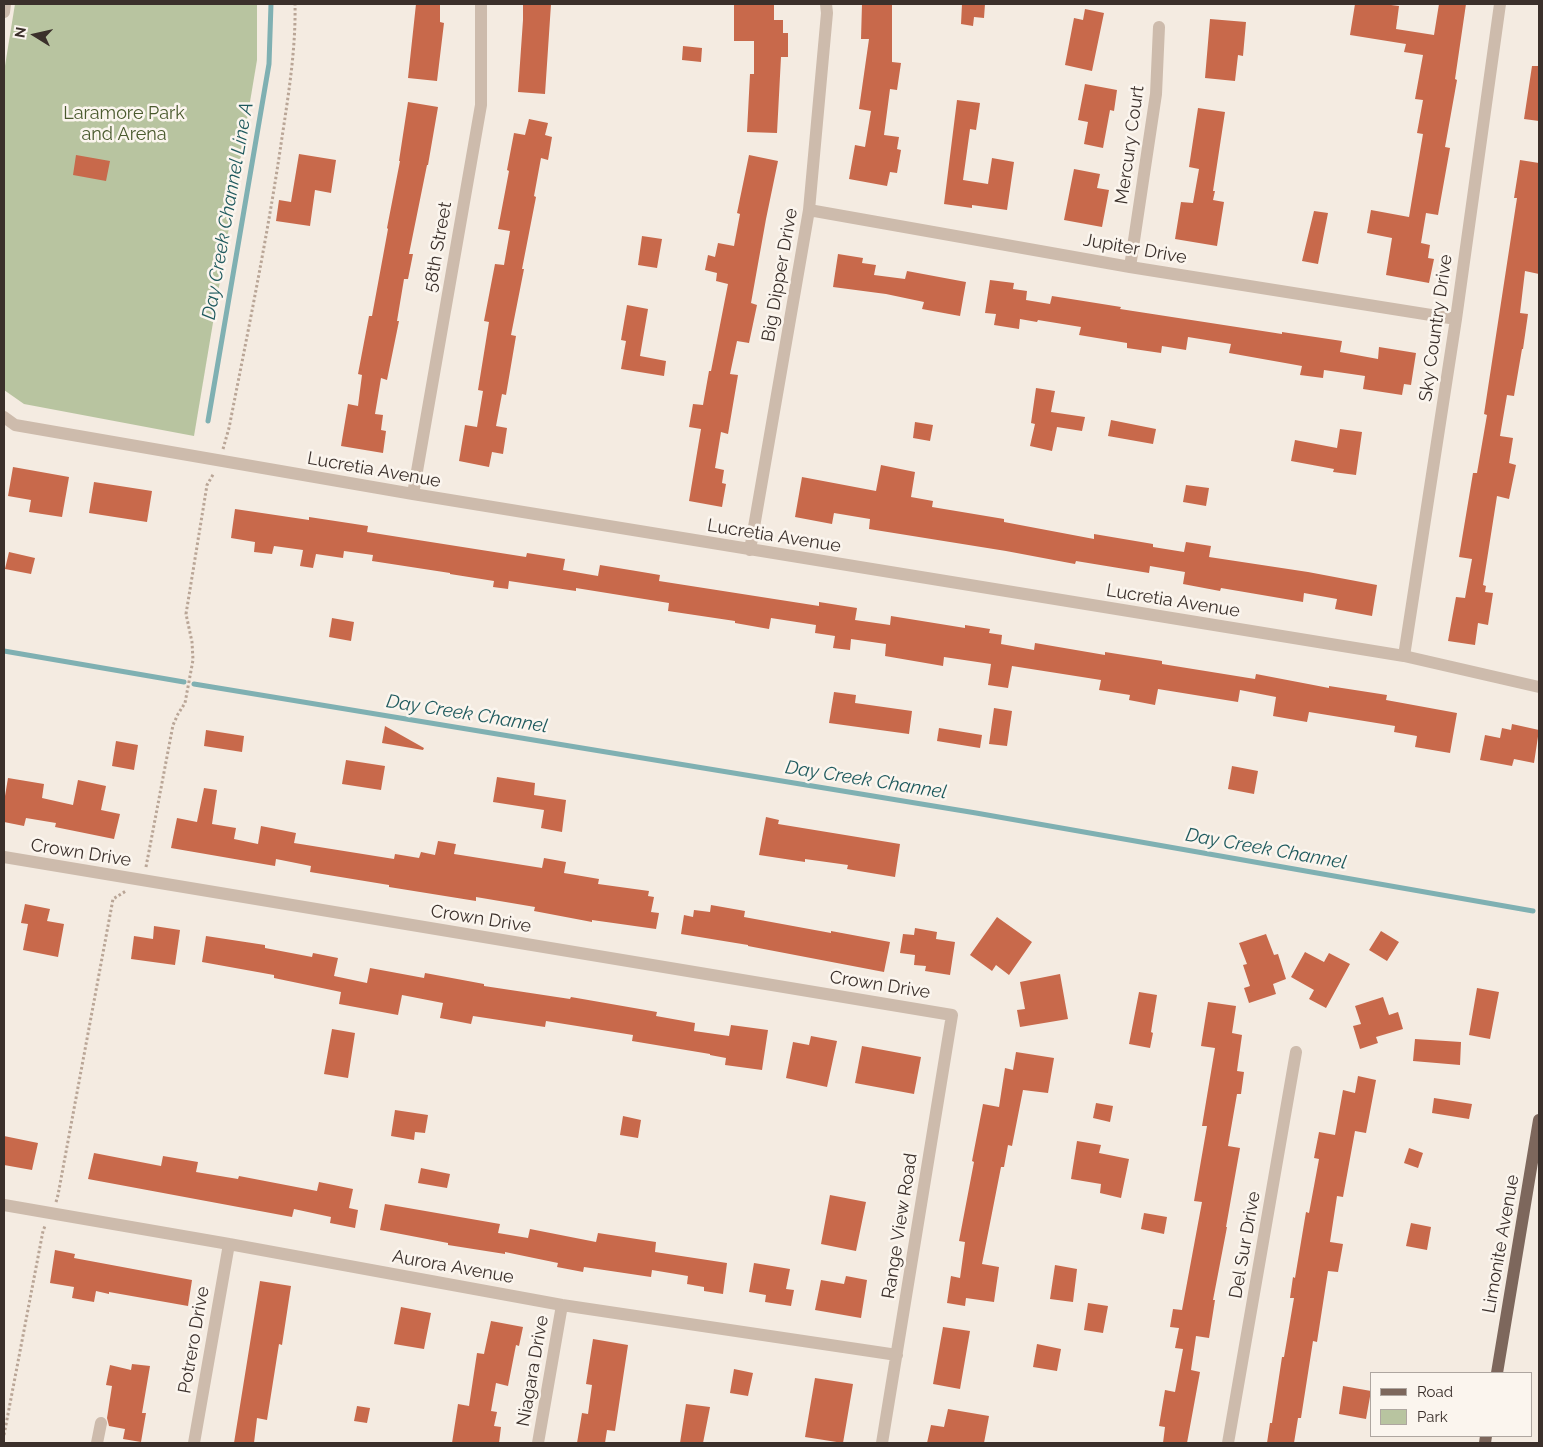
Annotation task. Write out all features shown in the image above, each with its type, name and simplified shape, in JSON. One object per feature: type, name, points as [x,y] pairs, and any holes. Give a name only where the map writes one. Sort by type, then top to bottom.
[{"type":"main road","name":"Limonite Avenue","points":[[1496,1372],[1538,1139],[1539,1120]]},
{"type":"street","name":"58th Street","points":[[412,494],[480,105],[481,4]]},
{"type":"street","name":"Big Dipper Drive","points":[[750,550],[809,210],[827,13],[826,4]]},
{"type":"street","name":"Sky Country Drive","points":[[1404,656],[1456,319],[1500,4]]},
{"type":"street","name":"Mercury Court","points":[[1130,267],[1156,94],[1159,27]]},
{"type":"street","name":"Jupiter Drive","points":[[809,210],[1130,267],[1456,319]]},
{"type":"street","name":"Lucretia Avenue","points":[[4,417],[15,425],[412,494],[1404,656],[1539,687]]},
{"type":"street","name":"Crown Drive","points":[[4,857],[952,1015]]},
{"type":"street","name":"Range View Road","points":[[882,1443],[952,1015]]},
{"type":"street","name":"Del Sur Drive","points":[[1228,1443],[1296,1052]]},
{"type":"street","name":"Aurora Avenue","points":[[4,1204],[562,1305],[897,1355]]},
{"type":"street","name":"Potrero Drive","points":[[194,1443],[229,1244]]},
{"type":"street","name":"Niagara Drive","points":[[538,1443],[562,1305]]},
{"type":"street","points":[[98,1443],[101,1423]]},
{"type":"path","points":[[4,1435],[43,1231],[58,1195],[113,899],[143,881],[173,726],[185,704],[193,660],[192,642],[186,614],[207,485],[220,461],[229,428],[271,208],[288,99],[295,4]]},
{"type":"green space","name":"Laramore Park and Arena","points":[[15,4],[257,4],[257,60],[194,436],[24,404],[4,390],[4,72]]},
{"type":"building","points":[[416,4],[440,4],[440,22],[444,23],[437,81],[408,78]]},
{"type":"building","points":[[523,4],[551,4],[545,94],[518,92]]},
{"type":"building","points":[[862,4],[892,4],[892,62],[901,63],[897,90],[890,89],[884,135],[899,137],[897,149],[901,150],[897,173],[890,172],[887,186],[849,179],[855,145],[865,147],[871,111],[859,109],[869,39],[861,39]]},
{"type":"building","points":[[962,4],[985,4],[984,18],[974,17],[973,26],[961,24]]},
{"type":"building","points":[[1355,4],[1399,6],[1396,29],[1434,35],[1439,4],[1466,4],[1455,79],[1457,80],[1445,147],[1450,148],[1438,215],[1426,213],[1421,243],[1430,245],[1428,258],[1434,259],[1429,283],[1386,275],[1392,238],[1367,233],[1371,210],[1409,217],[1423,134],[1417,133],[1423,100],[1415,99],[1423,55],[1404,52],[1406,44],[1350,35]]},
{"type":"building","points":[[734,5],[774,5],[774,20],[783,20],[783,33],[788,33],[788,57],[781,57],[777,133],[747,132],[750,74],[754,74],[754,41],[734,41]]},
{"type":"building","points":[[1085,9],[1104,13],[1092,71],[1065,65],[1074,18],[1083,20]]},
{"type":"building","points":[[1210,19],[1246,22],[1243,56],[1238,55],[1235,81],[1205,78]]},
{"type":"building","points":[[683,46],[702,48],[701,62],[682,60]]},
{"type":"building","points":[[1532,66],[1539,66],[1539,121],[1524,119]]},
{"type":"building","points":[[1085,84],[1117,90],[1114,111],[1110,110],[1103,148],[1084,144],[1088,122],[1078,120]]},
{"type":"building","points":[[957,100],[980,103],[976,130],[970,129],[963,180],[988,184],[992,158],[1014,162],[1007,210],[972,205],[972,208],[944,204]]},
{"type":"building","points":[[408,102],[438,107],[409,254],[413,254],[408,279],[404,279],[397,321],[399,321],[387,380],[381,378],[375,414],[383,415],[381,430],[386,431],[383,453],[341,446],[348,404],[358,406],[362,375],[358,374],[369,316],[372,316],[388,229]]},
{"type":"building","points":[[1198,108],[1225,112],[1213,191],[1215,191],[1213,200],[1224,202],[1217,246],[1175,239],[1181,202],[1193,203],[1199,169],[1189,167]]},
{"type":"building","points":[[529,119],[548,123],[545,135],[552,137],[548,160],[541,158],[534,196],[536,197],[522,269],[524,269],[511,335],[516,336],[506,395],[502,394],[496,426],[507,428],[503,454],[492,452],[489,467],[459,461],[465,425],[477,427],[483,391],[478,390],[489,322],[484,321],[495,264],[504,265],[510,231],[498,229],[514,133],[525,135]]},
{"type":"building","points":[[299,154],[336,160],[331,193],[315,190],[310,226],[276,221],[279,200],[291,202]]},
{"type":"building","points":[[76,155],[110,161],[106,181],[73,175]]},
{"type":"building","points":[[749,155],[778,161],[751,303],[757,305],[749,343],[737,341],[730,374],[738,375],[728,434],[721,432],[715,468],[724,470],[722,483],[726,484],[722,507],[689,501],[701,429],[689,427],[693,404],[703,405],[728,284],[716,281],[717,273],[705,270],[708,255],[715,257],[718,243],[734,246],[740,214],[737,213]]},
{"type":"building","points":[[1520,160],[1539,163],[1539,274],[1525,271],[1520,313],[1528,314],[1523,349],[1514,396],[1507,395],[1500,436],[1513,438],[1509,463],[1516,465],[1509,499],[1497,496],[1483,585],[1486,586],[1485,592],[1493,593],[1488,625],[1478,623],[1475,645],[1448,641],[1456,597],[1465,598],[1472,559],[1459,557],[1473,473],[1477,473],[1487,415],[1484,414],[1517,198],[1514,198]]},
{"type":"building","points":[[1074,169],[1100,174],[1097,188],[1109,190],[1102,227],[1064,220]]},
{"type":"building","points":[[1314,211],[1328,213],[1318,264],[1302,261]]},
{"type":"building","points":[[642,236],[662,239],[657,268],[638,265]]},
{"type":"building","points":[[838,254],[863,258],[862,263],[876,265],[874,275],[905,279],[907,271],[966,282],[960,316],[922,309],[924,302],[886,294],[833,287]]},
{"type":"building","points":[[990,280],[1014,283],[1013,289],[1027,291],[1026,300],[1050,304],[1052,296],[1121,307],[1120,309],[1282,334],[1282,332],[1342,341],[1340,352],[1378,359],[1379,347],[1416,353],[1411,385],[1404,384],[1402,395],[1363,389],[1365,376],[1324,370],[1323,378],[1300,375],[1302,366],[1229,353],[1231,344],[1188,337],[1186,350],[1162,346],[1161,353],[1127,348],[1127,343],[1079,335],[1081,327],[1020,319],[1019,329],[994,325],[996,314],[985,313]]},
{"type":"building","points":[[627,305],[648,309],[640,356],[666,361],[664,376],[621,369],[626,341],[621,340]]},
{"type":"building","points":[[1036,388],[1055,391],[1051,412],[1085,417],[1082,431],[1057,427],[1052,451],[1030,446],[1035,424],[1031,423]]},
{"type":"building","points":[[1111,420],[1156,429],[1153,444],[1108,436]]},
{"type":"building","points":[[915,422],[933,425],[930,441],[913,438]]},
{"type":"building","points":[[1340,429],[1362,432],[1356,475],[1333,472],[1334,469],[1291,461],[1295,440],[1337,448]]},
{"type":"building","points":[[881,465],[915,472],[911,497],[933,501],[932,507],[1004,519],[1004,522],[1094,539],[1094,534],[1153,544],[1153,547],[1184,552],[1186,542],[1211,546],[1209,557],[1377,585],[1372,616],[1335,609],[1337,599],[1304,593],[1303,602],[1221,588],[1220,591],[1183,584],[1185,572],[1150,566],[1149,573],[1076,561],[1075,564],[869,529],[870,519],[834,513],[832,524],[795,517],[802,477],[876,491]]},
{"type":"building","points":[[13,467],[69,477],[62,517],[29,512],[31,500],[8,496]]},
{"type":"building","points":[[94,482],[152,491],[147,522],[89,513]]},
{"type":"building","points":[[1186,485],[1209,488],[1206,506],[1183,502]]},
{"type":"building","points":[[235,509],[309,520],[309,517],[368,526],[367,532],[526,557],[527,553],[565,559],[563,570],[598,576],[600,565],[660,575],[659,581],[819,606],[819,602],[857,608],[855,620],[890,625],[891,616],[965,628],[965,625],[990,629],[989,633],[1002,635],[1001,644],[1034,650],[1035,643],[1105,655],[1105,652],[1162,661],[1162,664],[1255,679],[1256,674],[1329,688],[1329,686],[1387,695],[1386,700],[1457,713],[1450,753],[1415,747],[1417,736],[1394,732],[1395,726],[1309,712],[1307,722],[1273,716],[1276,697],[1240,690],[1238,702],[1158,689],[1155,705],[1129,700],[1130,695],[1099,690],[1101,680],[1012,666],[1008,688],[988,685],[991,664],[944,657],[943,666],[885,656],[886,644],[851,639],[850,650],[833,648],[835,636],[815,633],[816,625],[771,618],[769,629],[735,623],[735,621],[668,611],[669,603],[576,588],[576,591],[509,581],[508,589],[493,587],[494,581],[372,561],[373,555],[344,551],[343,558],[316,554],[313,568],[300,566],[303,550],[274,546],[272,554],[254,552],[255,542],[231,538]]},
{"type":"building","points":[[9,552],[35,558],[31,574],[5,569]]},
{"type":"building","points":[[332,618],[354,622],[351,641],[329,637]]},
{"type":"building","points":[[834,692],[856,695],[855,703],[912,711],[909,734],[829,723]]},
{"type":"building","points":[[994,708],[1012,711],[1007,746],[989,744]]},
{"type":"building","points":[[1512,724],[1539,730],[1534,763],[1514,759],[1512,766],[1480,760],[1485,735],[1500,738],[1502,728],[1511,730]]},
{"type":"building","points":[[385,726],[424,748],[423,750],[382,743]]},
{"type":"building","points":[[939,728],[982,735],[980,748],[937,741]]},
{"type":"building","points":[[206,730],[244,736],[242,752],[204,746]]},
{"type":"building","points":[[116,741],[138,745],[134,770],[112,766]]},
{"type":"building","points":[[346,760],[385,766],[381,790],[342,784]]},
{"type":"building","points":[[1232,766],[1258,771],[1254,794],[1228,789]]},
{"type":"building","points":[[497,777],[535,783],[534,795],[566,800],[562,832],[541,828],[544,810],[493,802]]},
{"type":"building","points":[[8,778],[44,784],[42,798],[73,805],[78,780],[106,786],[101,810],[120,814],[114,839],[55,827],[56,823],[26,818],[24,826],[4,822],[4,802]]},
{"type":"building","points":[[204,788],[217,790],[212,824],[236,828],[234,839],[258,844],[261,826],[296,833],[294,843],[394,859],[395,854],[419,858],[421,852],[435,855],[438,841],[456,844],[454,854],[542,868],[544,858],[566,862],[564,873],[599,879],[598,884],[649,891],[648,896],[654,897],[651,912],[659,913],[656,929],[592,920],[592,922],[534,911],[535,907],[476,897],[476,901],[389,887],[389,885],[310,872],[311,866],[276,859],[275,866],[171,848],[177,818],[197,822]]},
{"type":"building","points":[[766,817],[779,820],[778,824],[900,844],[895,877],[847,869],[848,865],[805,859],[805,862],[759,855]]},
{"type":"building","points":[[25,904],[50,909],[47,921],[64,924],[58,957],[23,950],[28,924],[21,923]]},
{"type":"building","points":[[711,905],[745,911],[744,917],[890,942],[884,972],[748,945],[681,934],[684,915],[693,917],[694,910],[710,912]]},
{"type":"building","points":[[997,917],[1032,942],[1009,975],[996,965],[992,971],[970,955]]},
{"type":"building","points":[[154,926],[180,930],[175,965],[131,959],[134,936],[153,939]]},
{"type":"building","points":[[915,928],[937,932],[936,939],[955,942],[950,975],[925,971],[926,966],[914,965],[915,955],[900,953],[903,934],[914,935]]},
{"type":"building","points":[[1381,931],[1399,942],[1387,961],[1369,950]]},
{"type":"building","points":[[1266,934],[1274,955],[1278,954],[1286,979],[1273,984],[1276,994],[1249,1003],[1244,988],[1250,986],[1243,965],[1247,964],[1239,943]]},
{"type":"building","points":[[206,936],[265,945],[265,948],[312,957],[313,953],[338,958],[334,976],[367,983],[370,968],[424,978],[425,973],[484,984],[484,986],[570,999],[571,997],[657,1012],[656,1016],[695,1023],[694,1031],[729,1036],[731,1025],[768,1030],[762,1070],[725,1065],[726,1058],[710,1054],[632,1041],[633,1035],[546,1021],[545,1027],[473,1016],[471,1024],[440,1018],[443,1003],[402,995],[398,1015],[339,1004],[341,992],[274,978],[274,975],[202,962]]},
{"type":"building","points":[[1305,952],[1324,962],[1329,953],[1350,964],[1326,1008],[1309,999],[1314,990],[1291,977]]},
{"type":"building","points":[[1060,974],[1068,1019],[1020,1027],[1017,1010],[1025,1009],[1020,982]]},
{"type":"building","points":[[1477,988],[1499,992],[1490,1039],[1469,1035]]},
{"type":"building","points":[[1139,992],[1157,995],[1150,1048],[1129,1044]]},
{"type":"building","points":[[1383,997],[1389,1015],[1398,1012],[1403,1029],[1376,1037],[1378,1043],[1360,1049],[1353,1026],[1361,1024],[1355,1006]]},
{"type":"building","points":[[1208,1002],[1236,1006],[1232,1033],[1242,1035],[1237,1071],[1244,1072],[1241,1094],[1237,1094],[1228,1146],[1240,1148],[1213,1300],[1215,1300],[1209,1338],[1196,1336],[1191,1370],[1200,1372],[1187,1443],[1163,1443],[1165,1427],[1159,1426],[1165,1390],[1175,1392],[1183,1349],[1175,1348],[1179,1328],[1170,1327],[1173,1309],[1182,1310],[1202,1202],[1194,1201],[1207,1126],[1202,1126],[1215,1048],[1201,1046]]},
{"type":"building","points":[[332,1029],[355,1033],[348,1078],[324,1074]]},
{"type":"building","points":[[811,1036],[837,1041],[827,1087],[786,1078],[793,1042],[809,1045]]},
{"type":"building","points":[[1415,1039],[1461,1042],[1460,1065],[1413,1061]]},
{"type":"building","points":[[862,1046],[921,1057],[914,1094],[855,1083]]},
{"type":"building","points":[[1016,1052],[1054,1058],[1048,1093],[1023,1090],[1012,1146],[1008,1145],[1004,1167],[1001,1167],[982,1264],[999,1267],[994,1302],[966,1298],[965,1306],[947,1303],[951,1276],[960,1278],[965,1242],[959,1241],[983,1104],[999,1107],[1005,1068],[1013,1070]]},
{"type":"building","points":[[1358,1076],[1376,1080],[1366,1133],[1355,1131],[1343,1197],[1337,1196],[1330,1242],[1343,1244],[1338,1272],[1328,1271],[1317,1342],[1313,1341],[1301,1418],[1298,1418],[1294,1443],[1267,1443],[1294,1298],[1290,1298],[1293,1277],[1295,1278],[1306,1212],[1309,1213],[1319,1159],[1314,1158],[1319,1132],[1335,1135],[1343,1090],[1355,1093]]},
{"type":"building","points":[[1434,1098],[1472,1104],[1469,1119],[1432,1113]]},
{"type":"building","points":[[1096,1103],[1113,1106],[1110,1122],[1093,1118]]},
{"type":"building","points":[[395,1110],[428,1115],[425,1133],[415,1132],[414,1140],[391,1136]]},
{"type":"building","points":[[623,1116],[641,1120],[638,1138],[620,1135]]},
{"type":"building","points":[[4,1136],[38,1143],[32,1170],[4,1165]]},
{"type":"building","points":[[1077,1141],[1101,1145],[1099,1153],[1129,1159],[1121,1198],[1100,1193],[1101,1184],[1071,1179]]},
{"type":"building","points":[[1409,1148],[1423,1153],[1418,1168],[1404,1163]]},
{"type":"building","points":[[94,1153],[161,1166],[163,1156],[198,1162],[196,1172],[238,1179],[239,1176],[317,1191],[319,1182],[353,1189],[349,1208],[358,1210],[355,1228],[330,1223],[331,1217],[294,1209],[292,1217],[88,1179]]},
{"type":"building","points":[[421,1168],[450,1174],[447,1188],[418,1183]]},
{"type":"building","points":[[830,1195],[866,1202],[856,1251],[821,1244]]},
{"type":"building","points":[[385,1204],[500,1224],[498,1233],[528,1238],[530,1229],[596,1242],[598,1233],[656,1242],[655,1252],[727,1263],[723,1294],[704,1291],[704,1287],[687,1284],[688,1276],[652,1270],[651,1277],[584,1267],[583,1272],[557,1267],[558,1263],[505,1252],[505,1254],[448,1245],[448,1243],[380,1230]]},
{"type":"building","points":[[1144,1213],[1167,1217],[1164,1234],[1141,1229]]},
{"type":"building","points":[[1411,1223],[1431,1227],[1427,1250],[1406,1246]]},
{"type":"building","points":[[55,1250],[75,1254],[74,1258],[192,1280],[188,1306],[96,1291],[94,1302],[72,1298],[74,1287],[50,1283]]},
{"type":"building","points":[[754,1263],[790,1269],[786,1289],[794,1290],[791,1306],[765,1302],[766,1295],[749,1292]]},
{"type":"building","points":[[1055,1265],[1077,1269],[1073,1302],[1050,1299]]},
{"type":"building","points":[[846,1276],[867,1280],[861,1318],[815,1310],[821,1280],[844,1284]]},
{"type":"building","points":[[260,1281],[291,1286],[282,1345],[279,1344],[267,1420],[257,1418],[254,1443],[234,1443]]},
{"type":"building","points":[[1088,1303],[1108,1306],[1103,1333],[1084,1330]]},
{"type":"building","points":[[401,1307],[431,1313],[424,1349],[394,1344]]},
{"type":"building","points":[[491,1321],[523,1327],[519,1346],[516,1345],[508,1386],[496,1383],[491,1411],[497,1412],[494,1426],[501,1427],[499,1443],[452,1443],[458,1404],[469,1406],[477,1353],[484,1354]]},
{"type":"building","points":[[943,1327],[970,1331],[960,1389],[933,1384]]},
{"type":"building","points":[[593,1339],[628,1345],[615,1431],[607,1430],[605,1443],[577,1443],[582,1413],[588,1414],[592,1385],[586,1384]]},
{"type":"building","points":[[1037,1344],[1061,1349],[1057,1371],[1033,1367]]},
{"type":"building","points":[[132,1364],[150,1366],[142,1413],[146,1413],[141,1442],[123,1439],[125,1429],[109,1426],[107,1418],[112,1386],[106,1385],[110,1365],[131,1370]]},
{"type":"building","points":[[734,1369],[753,1373],[748,1396],[730,1393]]},
{"type":"building","points":[[815,1378],[853,1384],[843,1443],[805,1437]]},
{"type":"building","points":[[1343,1386],[1370,1391],[1366,1419],[1339,1414]]},
{"type":"building","points":[[686,1404],[710,1407],[703,1443],[680,1443]]},
{"type":"building","points":[[357,1406],[370,1408],[367,1423],[354,1421]]},
{"type":"building","points":[[948,1409],[989,1416],[984,1443],[927,1443],[931,1425],[944,1427]]},
{"type":"waterway","name":"Day Creek Channel Line A","points":[[208,421],[269,64],[271,4]]},
{"type":"waterway","name":"Day Creek Channel","points":[[4,651],[184,682]]},
{"type":"waterway","name":"Day Creek Channel","points":[[194,684],[976,813],[1533,911]]}]
